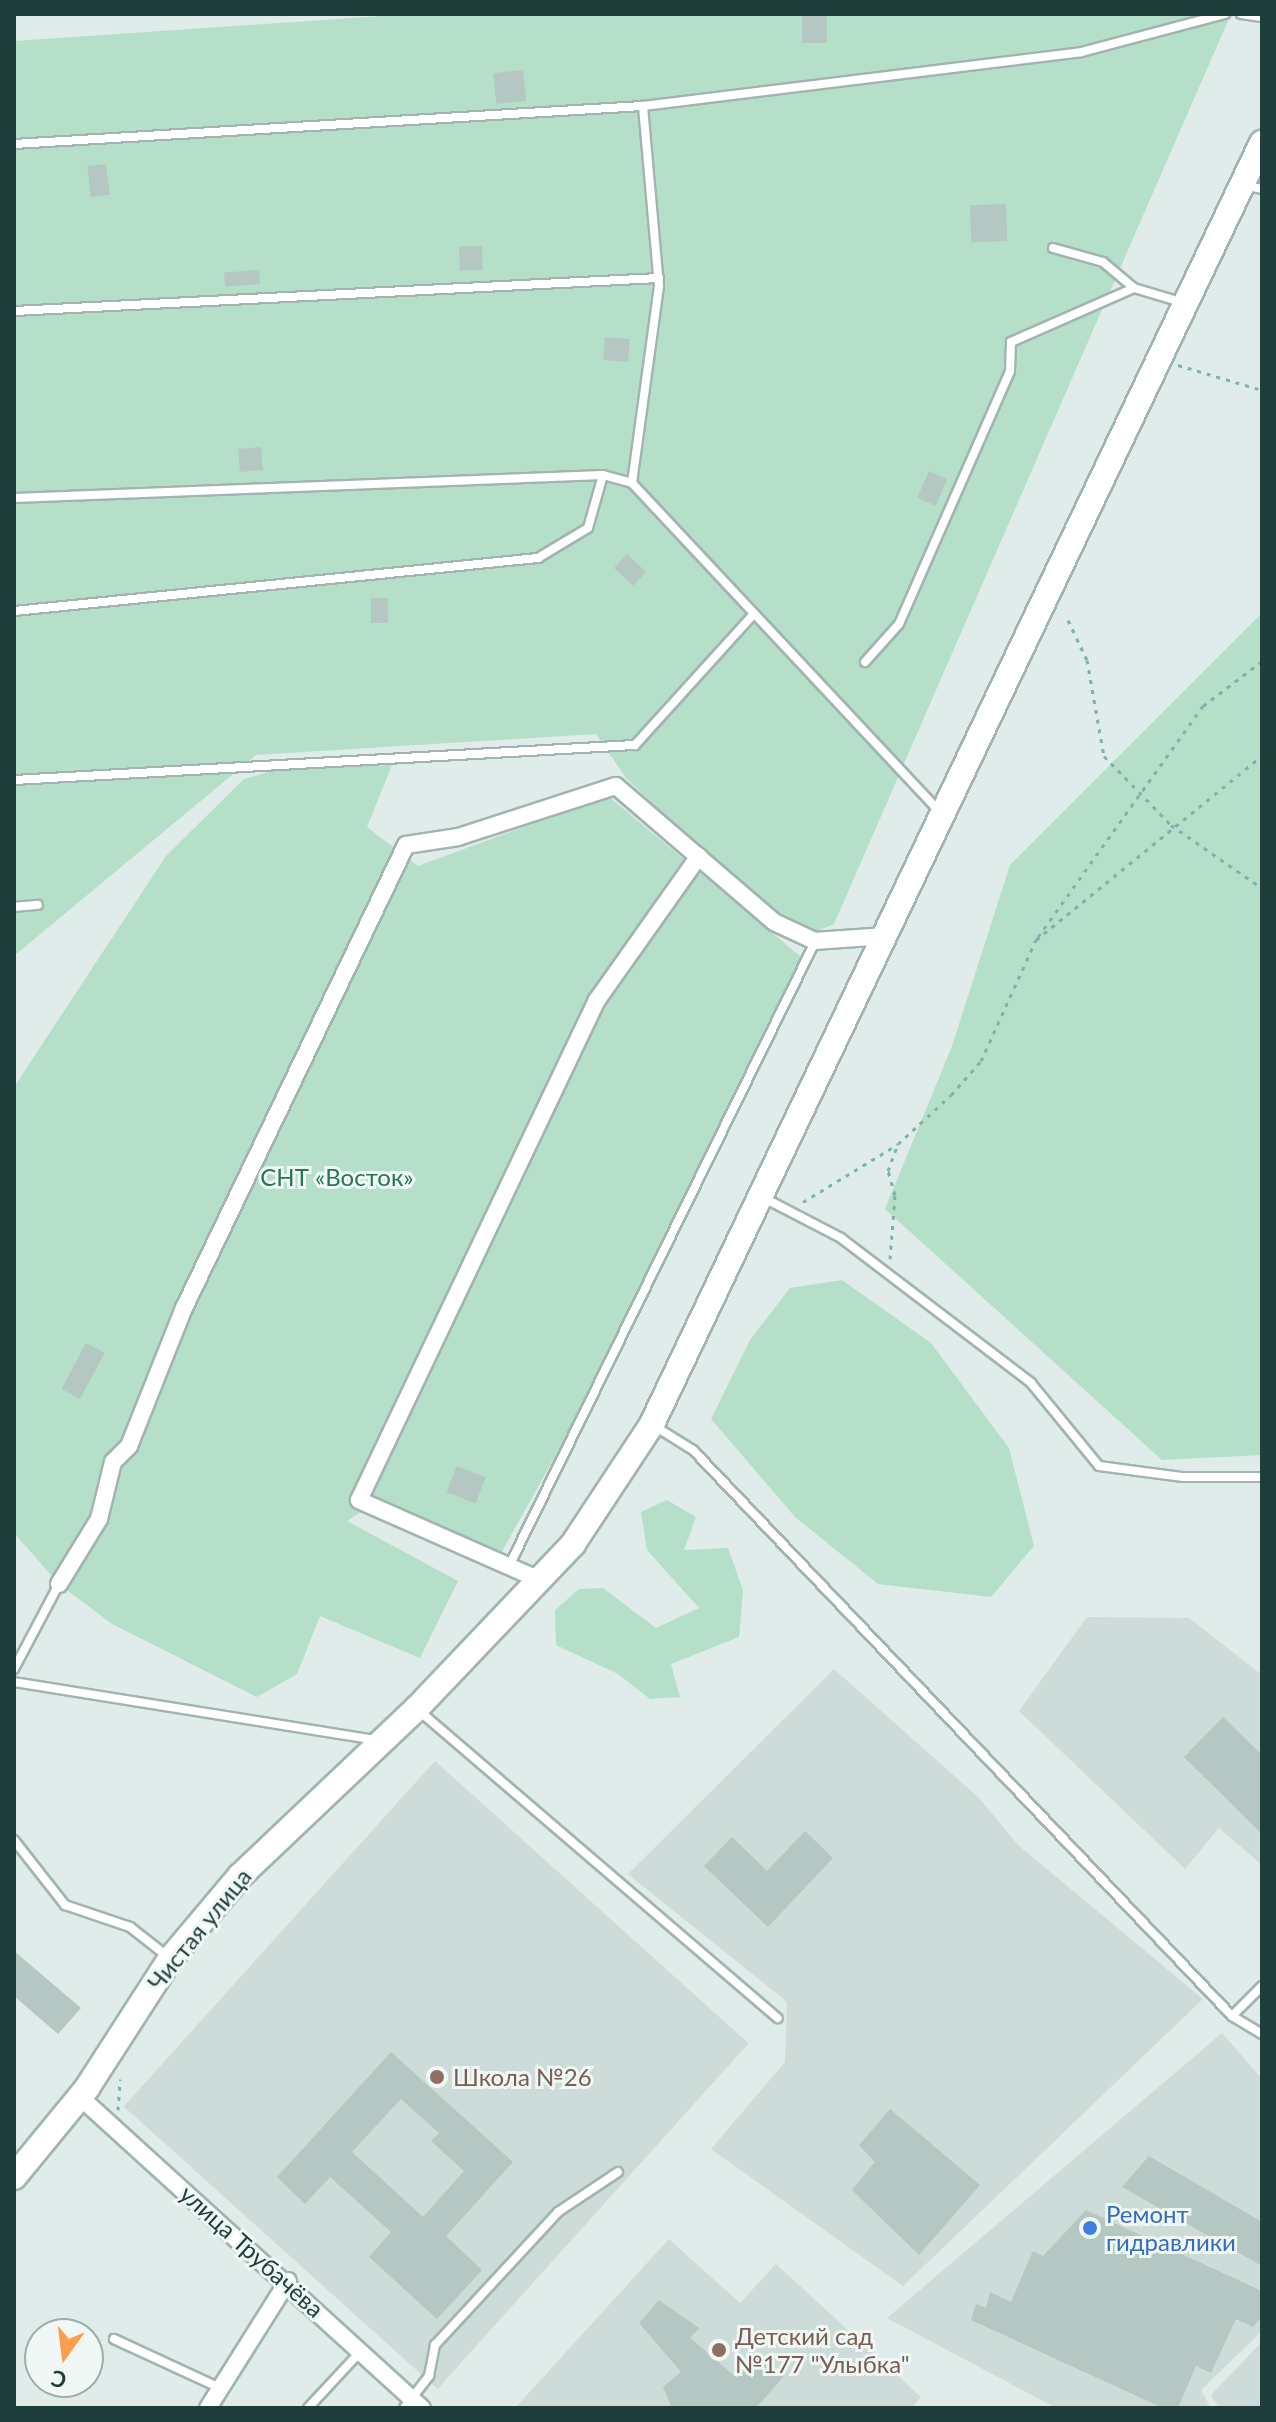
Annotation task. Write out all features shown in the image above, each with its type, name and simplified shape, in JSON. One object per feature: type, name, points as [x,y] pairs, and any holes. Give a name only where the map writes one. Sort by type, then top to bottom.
[{"type":"main road","name":"Чистая улица","points":[[14,2177],[80,2097],[170,1959],[240,1876],[416,1709],[540,1580],[652,1424],[1185,304],[1252,187],[1262,143]]},
{"type":"street","points":[[59,1584],[99,1519],[113,1462],[129,1446],[178,1321],[406,845],[458,837],[616,786],[774,922],[815,941],[885,936]]},
{"type":"street","points":[[540,1580],[359,1500],[597,1000],[699,856]]},
{"type":"street","name":"улица Трубачёва","points":[[80,2097],[288,2281],[413,2405]]},
{"type":"street","points":[[208,2408],[288,2281]]},
{"type":"lane","points":[[14,144],[643,106],[1081,52],[1225,14]]},
{"type":"lane","points":[[1241,14],[1262,17]]},
{"type":"lane","points":[[632,483],[659,278],[643,106]]},
{"type":"lane","points":[[1053,248],[1103,262],[1134,288],[1185,304]]},
{"type":"lane","points":[[14,311],[659,278]]},
{"type":"lane","points":[[865,662],[899,624],[1010,371],[1011,342],[1134,288]]},
{"type":"lane","points":[[14,611],[538,558],[588,528],[603,475]]},
{"type":"lane","points":[[14,498],[603,475],[632,483],[943,815]]},
{"type":"lane","points":[[14,780],[635,745],[753,615]]},
{"type":"lane","points":[[14,907],[38,905]]},
{"type":"lane","points":[[509,1566],[815,941]]},
{"type":"lane","points":[[761,1197],[789,1210],[884,1270],[1031,1383],[1099,1466],[1183,1477],[1262,1477]]},
{"type":"lane","points":[[652,1424],[693,1450],[1232,2016],[1262,2034]]},
{"type":"lane","points":[[14,1669],[59,1584]]},
{"type":"lane","points":[[14,1682],[380,1740]]},
{"type":"lane","points":[[416,1709],[778,2018]]},
{"type":"lane","points":[[14,1840],[65,1905],[130,1927],[170,1959]]},
{"type":"lane","points":[[1232,2016],[1262,1986]]},
{"type":"lane","points":[[413,2405],[429,2376],[435,2345],[558,2212],[618,2172]]},
{"type":"lane","points":[[114,2339],[221,2388]]},
{"type":"lane","points":[[308,2408],[361,2351]]},
{"type":"path","points":[[1159,360],[1262,390]]},
{"type":"path","points":[[1068,620],[1087,660],[1104,756],[1137,795],[1171,825],[1262,888]]},
{"type":"path","points":[[789,1210],[898,1144],[981,1061],[1036,940],[1137,795],[1203,706],[1262,661]]},
{"type":"path","points":[[1036,940],[1171,825],[1262,756]]},
{"type":"path","points":[[884,1270],[893,1254],[895,1195],[888,1171],[898,1144]]},
{"type":"shaded area","points":[[1087,1617],[1189,1618],[1262,1675],[1262,1865],[1219,1828],[1185,1869],[1019,1711]]},
{"type":"shaded area","points":[[834,1669],[979,1798],[1018,1845],[1203,1999],[903,2286],[711,2149],[785,2062],[787,2002],[628,1874]]},
{"type":"shaded area","name":"Школа №26","points":[[435,1761],[749,2043],[437,2389],[124,2107]]},
{"type":"shaded area","points":[[1222,2033],[1262,2079],[1262,2331],[1201,2390],[1211,2408],[1056,2408],[887,2318]]},
{"type":"shaded area","name":"Детский сад №177 \"Улыбка\"","points":[[669,2239],[740,2303],[776,2264],[921,2397],[911,2408],[515,2408]]},
{"type":"shaded area","points":[[1262,2342],[1262,2408],[1219,2408],[1211,2395]]},
{"type":"green space","points":[[411,14],[1231,14],[834,924],[806,935],[767,915],[626,778],[596,734],[256,755],[14,956],[14,41]]},
{"type":"green space","points":[[1262,613],[1262,1455],[1162,1460],[885,1209],[952,1046],[1010,865]]},
{"type":"green space","name":"СНТ «Восток»","points":[[392,765],[367,827],[418,866],[608,796],[801,957],[562,1444],[500,1555],[382,1499],[347,1521],[458,1581],[420,1658],[320,1616],[297,1674],[257,1697],[112,1624],[59,1584],[14,1533],[14,1087],[166,856],[244,779],[279,769]]},
{"type":"green space","points":[[842,1280],[931,1343],[1009,1448],[1034,1546],[991,1597],[878,1584],[795,1517],[711,1419],[750,1340],[790,1288]]},
{"type":"green space","points":[[667,1500],[696,1517],[684,1550],[728,1548],[743,1590],[739,1637],[671,1664],[680,1697],[650,1699],[618,1674],[556,1645],[555,1610],[579,1589],[603,1588],[656,1628],[699,1608],[647,1550],[641,1512]]},
{"type":"building","points":[[802,14],[827,14],[827,43],[802,43]]},
{"type":"building","points":[[523,70],[526,101],[496,104],[493,73]]},
{"type":"building","points":[[106,164],[110,195],[91,197],[87,166]]},
{"type":"building","points":[[1006,204],[1007,241],[971,242],[970,205]]},
{"type":"building","points":[[482,246],[483,270],[460,271],[459,247]]},
{"type":"building","points":[[259,270],[260,284],[225,286],[224,272]]},
{"type":"building","points":[[605,337],[630,339],[628,362],[603,360]]},
{"type":"building","points":[[261,447],[263,470],[240,472],[238,449]]},
{"type":"building","points":[[929,471],[947,479],[935,506],[917,497]]},
{"type":"building","points":[[627,554],[646,572],[633,586],[614,568]]},
{"type":"building","points":[[371,598],[388,598],[388,623],[371,623]]},
{"type":"building","points":[[86,1343],[105,1353],[80,1399],[62,1389]]},
{"type":"building","points":[[457,1466],[486,1478],[475,1504],[447,1492]]},
{"type":"building","points":[[1223,1717],[1262,1755],[1262,1834],[1184,1757]]},
{"type":"building","points":[[805,1831],[833,1858],[768,1927],[704,1866],[732,1837],[767,1871]]},
{"type":"building","points":[[14,1951],[81,2008],[58,2034],[14,1996]]},
{"type":"building","points":[[391,2052],[513,2162],[446,2236],[482,2270],[437,2319],[369,2257],[391,2232],[330,2177],[305,2204],[277,2177]],"holes":[[[401,2099],[439,2133],[431,2141],[464,2171],[423,2217],[352,2152]]]},
{"type":"building","points":[[890,2109],[980,2185],[919,2255],[852,2190],[875,2162],[859,2145]]},
{"type":"building","points":[[1149,2156],[1262,2222],[1262,2266],[1122,2187]]},
{"type":"building","points":[[1086,2210],[1262,2291],[1262,2316],[1253,2327],[1236,2319],[1211,2373],[1196,2366],[1178,2408],[1163,2408],[971,2320],[976,2304],[986,2308],[990,2292],[1011,2302],[1033,2251],[1043,2256]]},
{"type":"building","points":[[659,2300],[699,2328],[690,2338],[737,2378],[758,2354],[784,2376],[756,2408],[671,2406],[663,2387],[681,2372],[639,2323]]},
{"type":"place","name":"Школа №26","points":[[437,2077]]},
{"type":"place","name":"Ремонт гидравлики","points":[[1090,2228]]},
{"type":"place","name":"Детский сад №177 \"Улыбка\"","points":[[719,2350]]}]
